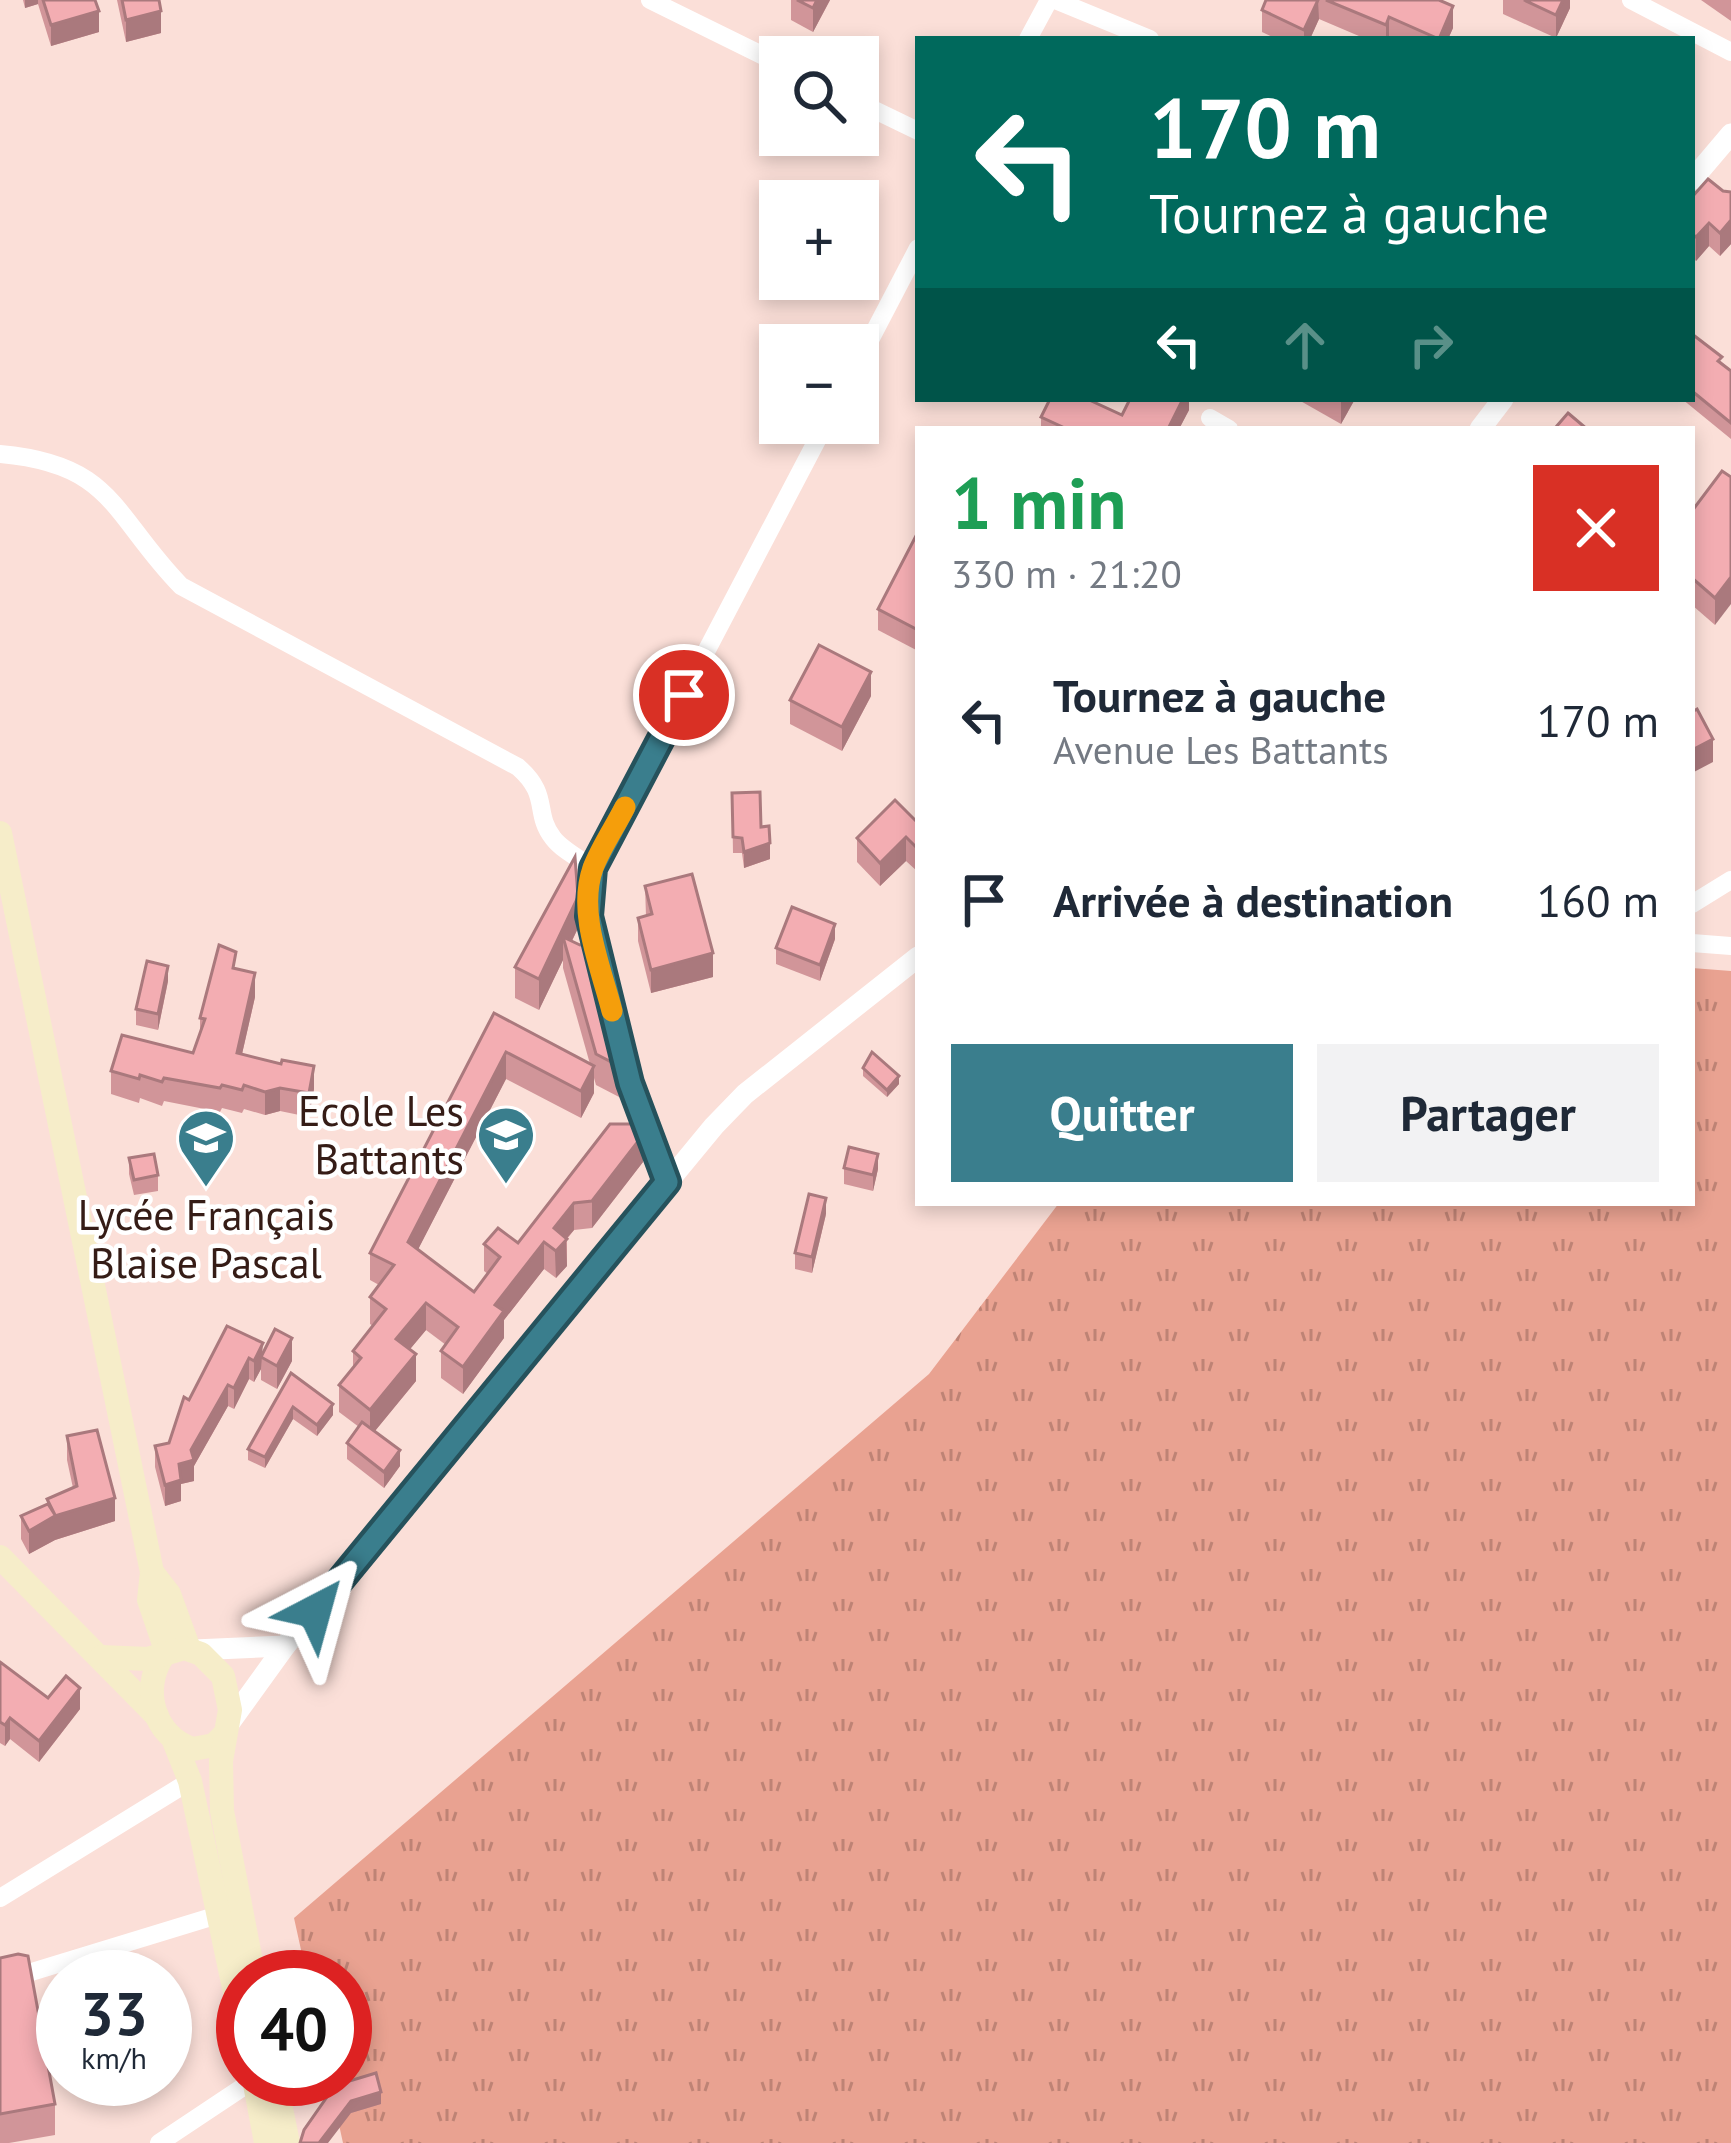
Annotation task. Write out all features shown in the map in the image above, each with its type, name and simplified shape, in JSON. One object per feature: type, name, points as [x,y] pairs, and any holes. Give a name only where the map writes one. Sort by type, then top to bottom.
[{"type":"main road","points":[[1,844],[152,1573],[149,1600],[178,1652]]},
{"type":"main road","points":[[0,1557],[164,1727],[200,1749],[214,1745],[226,1730]]},
{"type":"main road","points":[[178,1652],[151,1684],[164,1727],[190,1781],[226,1950]]},
{"type":"main road","points":[[101,1657],[140,1660],[178,1652],[209,1660],[223,1676],[230,1702],[222,1811],[249,1950]]},
{"type":"main road","points":[[259,2106],[266,2143]]},
{"type":"main road","points":[[280,2106],[288,2143]]},
{"type":"street","points":[[650,0],[759,54]]},
{"type":"street","points":[[1030,36],[1052,0],[1142,36]]},
{"type":"street","points":[[1631,0],[1731,52]]},
{"type":"street","points":[[879,112],[915,130]]},
{"type":"street","points":[[1701,181],[1731,134]]},
{"type":"street","points":[[878,324],[915,254]]},
{"type":"street","points":[[1482,426],[1501,402]]},
{"type":"street","points":[[1210,418],[1224,426]]},
{"type":"street","points":[[667,1182],[630,1083],[589,916],[593,868],[815,444]]},
{"type":"street","points":[[0,454],[36,457],[75,470],[103,490],[160,565],[182,586],[518,767],[537,784],[545,824],[554,840],[593,868]]},
{"type":"street","points":[[1695,902],[1731,880]]},
{"type":"street","points":[[1695,943],[1731,946]]},
{"type":"street","points":[[226,1730],[285,1646],[745,1094],[915,959]]},
{"type":"street","points":[[178,1652],[285,1646]]},
{"type":"street","points":[[0,1898],[190,1781]]},
{"type":"street","points":[[25,1974],[218,1915]]},
{"type":"street","points":[[159,2143],[216,2105]]},
{"type":"green space","points":[[1695,968],[1731,971],[1731,2143],[343,2143],[335,2106],[372,2106],[372,1950],[301,1950],[294,1918],[929,1374],[1057,1206],[1695,1206]]},
{"type":"building","points":[[43,0],[95,0],[99,11],[51,25]]},
{"type":"building","points":[[122,0],[159,0],[161,11],[126,20]]},
{"type":"building","points":[[1266,0],[1318,0],[1304,30],[1262,10]]},
{"type":"building","points":[[1326,0],[1439,0],[1453,6],[1440,36],[1389,17],[1386,25]]},
{"type":"building","points":[[1524,0],[1563,0],[1556,15]]},
{"type":"building","points":[[1708,179],[1731,192],[1731,220],[1720,233],[1709,223],[1695,236],[1695,194]]},
{"type":"building","points":[[1695,336],[1722,357],[1718,361],[1731,371],[1731,423],[1695,393]]},
{"type":"building","points":[[1048,402],[1094,402],[1122,415],[1128,402],[1182,402],[1170,426],[1060,426],[1041,417]]},
{"type":"building","points":[[1568,413],[1583,426],[1557,426]]},
{"type":"building","points":[[1722,471],[1731,477],[1731,577],[1715,598],[1695,581],[1695,507]]},
{"type":"building","points":[[915,538],[915,628],[878,609]]},
{"type":"building","points":[[819,645],[871,672],[842,727],[790,700]]},
{"type":"building","points":[[1695,710],[1713,739],[1695,748]]},
{"type":"building","points":[[760,792],[761,827],[769,826],[770,843],[744,852],[742,838],[733,837],[732,793]]},
{"type":"building","points":[[895,800],[915,820],[915,846],[906,837],[880,863],[857,838]]},
{"type":"building","points":[[575,857],[578,897],[539,979],[515,967]]},
{"type":"building","points":[[692,874],[713,953],[651,970],[638,918],[652,914],[645,886]]},
{"type":"building","points":[[792,907],[835,924],[820,965],[776,948]]},
{"type":"building","points":[[563,937],[580,945],[589,943],[621,1067],[596,1054]]},
{"type":"building","points":[[219,945],[236,952],[233,968],[255,973],[237,1053],[314,1066],[309,1093],[280,1088],[265,1092],[244,1085],[242,1090],[220,1088],[164,1078],[162,1082],[111,1071],[122,1035],[193,1053],[205,1019],[200,1018]]},
{"type":"building","points":[[147,961],[168,966],[158,1014],[136,1009]]},
{"type":"building","points":[[494,1013],[594,1066],[581,1091],[506,1052],[408,1242],[474,1292],[500,1257],[484,1244],[498,1228],[518,1243],[610,1124],[641,1124],[643,1135],[592,1201],[574,1203],[554,1228],[567,1239],[556,1251],[544,1242],[495,1305],[504,1311],[463,1367],[441,1351],[458,1327],[426,1303],[396,1339],[416,1354],[370,1410],[339,1385],[361,1358],[353,1351],[386,1309],[370,1297],[394,1265],[370,1253]]},
{"type":"building","points":[[872,1052],[899,1076],[887,1090],[863,1068]]},
{"type":"building","points":[[849,1147],[878,1154],[873,1175],[844,1168]]},
{"type":"building","points":[[154,1154],[158,1175],[134,1180],[129,1158]]},
{"type":"building","points":[[809,1194],[826,1198],[812,1257],[795,1253]]},
{"type":"building","points":[[227,1326],[263,1343],[254,1361],[249,1358],[234,1388],[228,1385],[191,1450],[194,1460],[179,1464],[181,1480],[165,1485],[155,1446],[169,1443],[184,1397],[189,1400]]},
{"type":"building","points":[[275,1329],[292,1338],[277,1366],[261,1357]]},
{"type":"building","points":[[291,1373],[333,1404],[317,1425],[293,1407],[265,1457],[248,1449]]},
{"type":"building","points":[[362,1422],[400,1450],[384,1472],[347,1443]]},
{"type":"building","points":[[97,1430],[115,1498],[55,1516],[29,1531],[21,1516],[48,1504],[55,1515],[47,1499],[77,1486],[67,1436]]},
{"type":"building","points":[[0,1662],[48,1698],[66,1676],[80,1688],[39,1741],[10,1718],[5,1725],[0,1722]]},
{"type":"building","points":[[28,1956],[36,2000],[36,2106],[44,2106],[0,2114],[0,1958]]},
{"type":"building","points":[[376,2073],[381,2092],[372,2095],[372,2074]]},
{"type":"building","points":[[321,2106],[347,2106],[319,2143],[300,2143]]},
{"type":"slow traffic","points":[[612,1011],[589,916],[588,892],[593,868],[625,807]]},
{"type":"place","name":"Ecole Les Battants","points":[[506,1186]]},
{"type":"place","name":"Lycée Français Blaise Pascal","points":[[206,1189]]},
{"type":"route","points":[[315,1611],[667,1182],[630,1083],[589,916],[588,892],[593,868],[684,695]]}]
